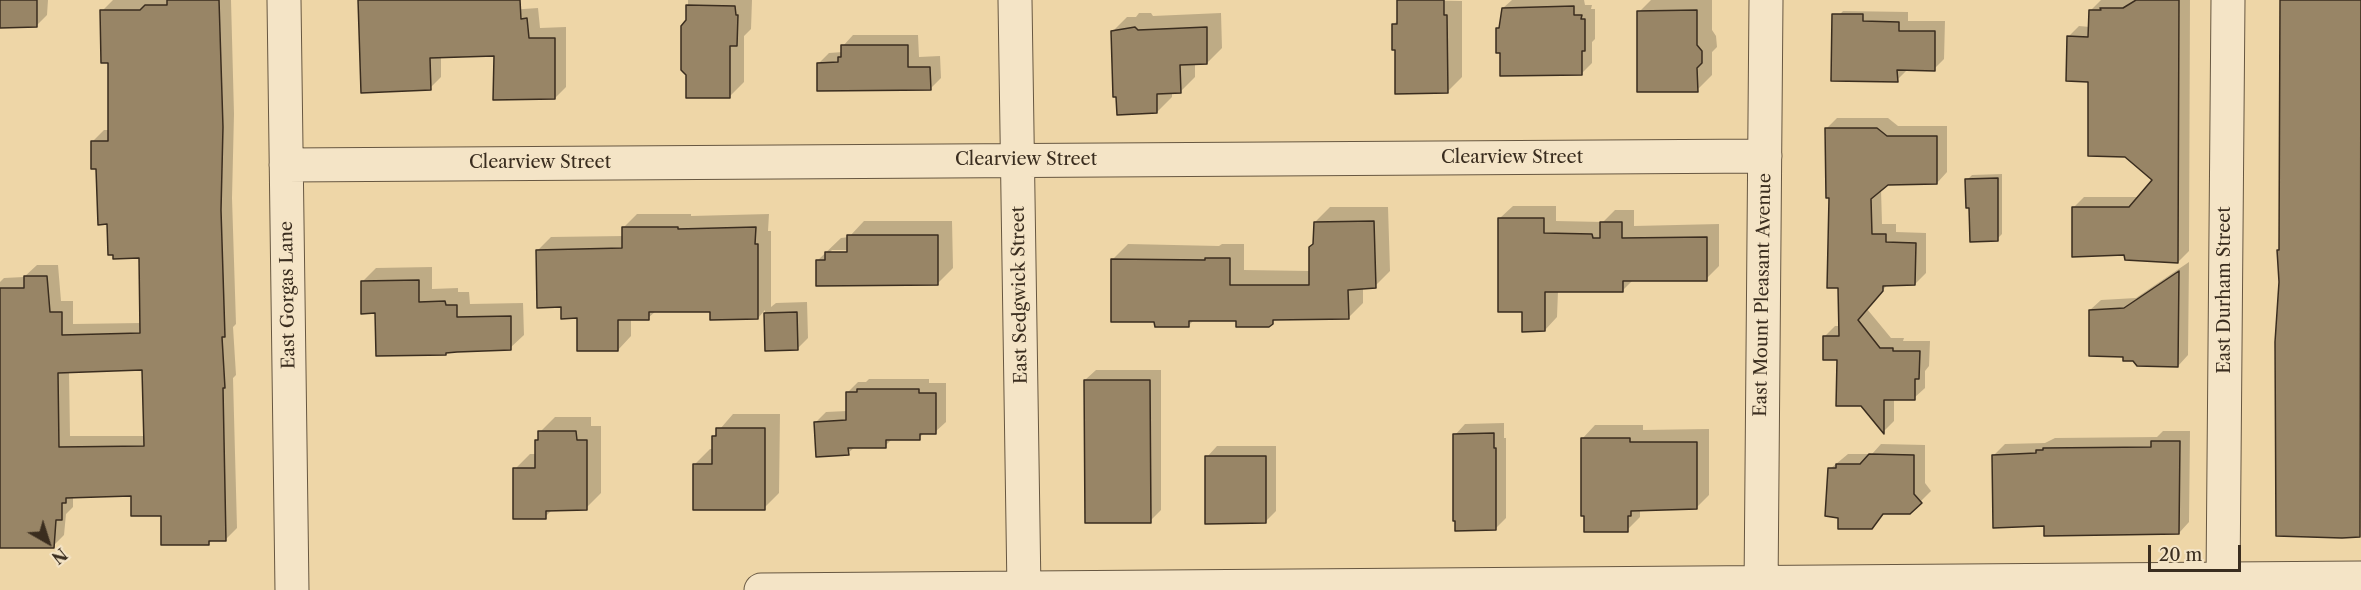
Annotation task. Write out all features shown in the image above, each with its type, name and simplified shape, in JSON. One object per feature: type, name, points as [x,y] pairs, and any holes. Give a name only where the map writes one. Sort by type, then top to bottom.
[{"type":"street","name":"East Gorgas Lane","points":[[284,0],[292,590]]},
{"type":"street","name":"East Sedgwick Street","points":[[1015,0],[1024,589]]},
{"type":"street","name":"East Mount Pleasant Avenue","points":[[1761,586],[1766,0]]},
{"type":"street","name":"East Durham Street","points":[[2223,580],[2228,0]]},
{"type":"street","name":"Clearview Street","points":[[286,165],[1765,156]]},
{"type":"street","points":[[761,590],[2175,585],[2223,580],[2361,578]]},
{"type":"building","points":[[0,0],[37,0],[37,27],[0,28]]},
{"type":"building","points":[[167,0],[219,0],[223,127],[221,210],[225,337],[222,337],[225,388],[223,388],[226,541],[209,541],[209,545],[161,545],[161,516],[131,516],[131,496],[66,498],[66,503],[62,503],[62,520],[56,520],[54,548],[0,548],[0,288],[24,288],[24,276],[47,276],[50,312],[62,312],[62,335],[140,333],[139,258],[113,259],[113,255],[108,255],[107,224],[98,225],[96,169],[91,169],[91,141],[108,141],[108,63],[101,63],[100,10],[140,10],[145,5],[167,5]],"holes":[[[142,370],[144,446],[59,447],[58,373]]]},
{"type":"building","points":[[358,0],[520,0],[521,19],[527,18],[529,38],[555,38],[555,99],[493,100],[494,56],[430,58],[431,90],[361,93]]},
{"type":"building","points":[[1397,0],[1444,0],[1444,15],[1447,15],[1448,93],[1395,94],[1395,50],[1392,50],[1392,24],[1397,24]]},
{"type":"building","points":[[2136,0],[2179,0],[2178,263],[2125,260],[2124,255],[2072,257],[2072,207],[2129,207],[2152,180],[2125,157],[2088,156],[2088,82],[2066,81],[2067,36],[2088,37],[2089,10],[2123,8]]},
{"type":"building","points":[[2280,0],[2361,0],[2360,537],[2276,536],[2275,342],[2279,282],[2277,250],[2279,250]]},
{"type":"building","points":[[686,5],[735,6],[736,15],[738,15],[737,46],[730,46],[730,98],[686,98],[686,75],[681,70],[681,26],[686,20]]},
{"type":"building","points":[[1574,6],[1574,15],[1582,15],[1581,19],[1585,19],[1582,75],[1500,76],[1500,53],[1496,53],[1496,28],[1499,28],[1502,8]]},
{"type":"building","points":[[1697,10],[1697,45],[1702,51],[1702,63],[1697,68],[1698,92],[1637,92],[1637,11]]},
{"type":"building","points":[[1832,14],[1863,14],[1863,21],[1899,22],[1899,31],[1935,31],[1935,71],[1897,70],[1898,82],[1831,81]]},
{"type":"building","points":[[1135,27],[1138,30],[1207,27],[1207,64],[1180,65],[1181,93],[1157,94],[1157,113],[1117,115],[1116,97],[1113,97],[1111,31]]},
{"type":"building","points":[[841,45],[908,45],[908,67],[930,67],[931,90],[817,91],[817,63],[838,62],[838,57],[841,57]]},
{"type":"building","points":[[1825,128],[1877,128],[1887,136],[1937,136],[1937,184],[1888,185],[1871,199],[1872,234],[1886,234],[1886,242],[1916,243],[1915,285],[1883,286],[1883,291],[1858,320],[1880,348],[1893,348],[1893,351],[1920,351],[1919,379],[1915,379],[1915,400],[1884,400],[1884,434],[1861,406],[1836,406],[1837,360],[1823,360],[1823,336],[1839,336],[1838,288],[1827,288],[1829,198],[1826,198]]},
{"type":"building","points":[[1998,178],[1998,241],[1970,242],[1965,179]]},
{"type":"building","points":[[1498,218],[1544,218],[1544,233],[1592,234],[1593,238],[1600,238],[1600,222],[1622,222],[1622,238],[1707,237],[1707,281],[1623,281],[1623,292],[1545,292],[1545,331],[1522,332],[1522,312],[1498,312]]},
{"type":"building","points":[[1374,221],[1376,288],[1348,290],[1349,319],[1273,320],[1273,324],[1269,327],[1236,327],[1236,321],[1189,321],[1189,327],[1155,327],[1154,322],[1111,322],[1111,259],[1230,258],[1230,285],[1309,285],[1309,247],[1313,244],[1314,222]]},
{"type":"building","points":[[622,227],[678,227],[678,229],[756,227],[758,319],[710,320],[710,312],[649,312],[649,320],[618,320],[618,351],[577,351],[577,318],[561,319],[561,307],[537,308],[536,250],[622,248]]},
{"type":"building","points":[[847,235],[938,235],[938,285],[816,286],[816,260],[825,260],[825,252],[847,252]]},
{"type":"building","points":[[2179,271],[2178,367],[2137,366],[2133,361],[2123,361],[2123,357],[2089,356],[2089,310],[2124,308]]},
{"type":"building","points":[[419,280],[419,302],[445,301],[446,305],[457,305],[457,317],[511,316],[511,350],[457,352],[446,353],[446,355],[376,356],[375,313],[361,314],[361,281]]},
{"type":"building","points":[[797,312],[798,350],[765,351],[764,313]]},
{"type":"building","points":[[1084,380],[1150,380],[1151,523],[1085,523]]},
{"type":"building","points":[[857,389],[919,389],[919,393],[936,393],[936,434],[920,434],[920,440],[886,440],[886,448],[848,448],[849,455],[816,457],[814,422],[846,420],[846,392],[857,392]]},
{"type":"building","points":[[716,428],[765,428],[765,510],[693,510],[693,464],[712,464],[712,436],[716,436]]},
{"type":"building","points":[[538,431],[576,431],[577,440],[587,440],[587,510],[546,511],[546,519],[513,519],[513,468],[535,468],[535,440],[538,440]]},
{"type":"building","points":[[1494,433],[1496,530],[1455,531],[1453,434]]},
{"type":"building","points":[[1581,438],[1630,438],[1630,442],[1697,442],[1697,509],[1631,511],[1631,516],[1628,516],[1628,532],[1584,532],[1584,516],[1581,516]]},
{"type":"building","points":[[2151,441],[2180,441],[2179,534],[2044,536],[2044,526],[1993,528],[1992,455],[2036,453],[2036,450],[2043,450],[2043,448],[2151,447]]},
{"type":"building","points":[[1869,454],[1914,455],[1914,494],[1922,503],[1910,514],[1883,514],[1872,529],[1838,529],[1838,518],[1825,516],[1828,468],[1836,468],[1836,464],[1860,464]]},
{"type":"building","points":[[1205,456],[1266,456],[1266,523],[1205,524]]}]
